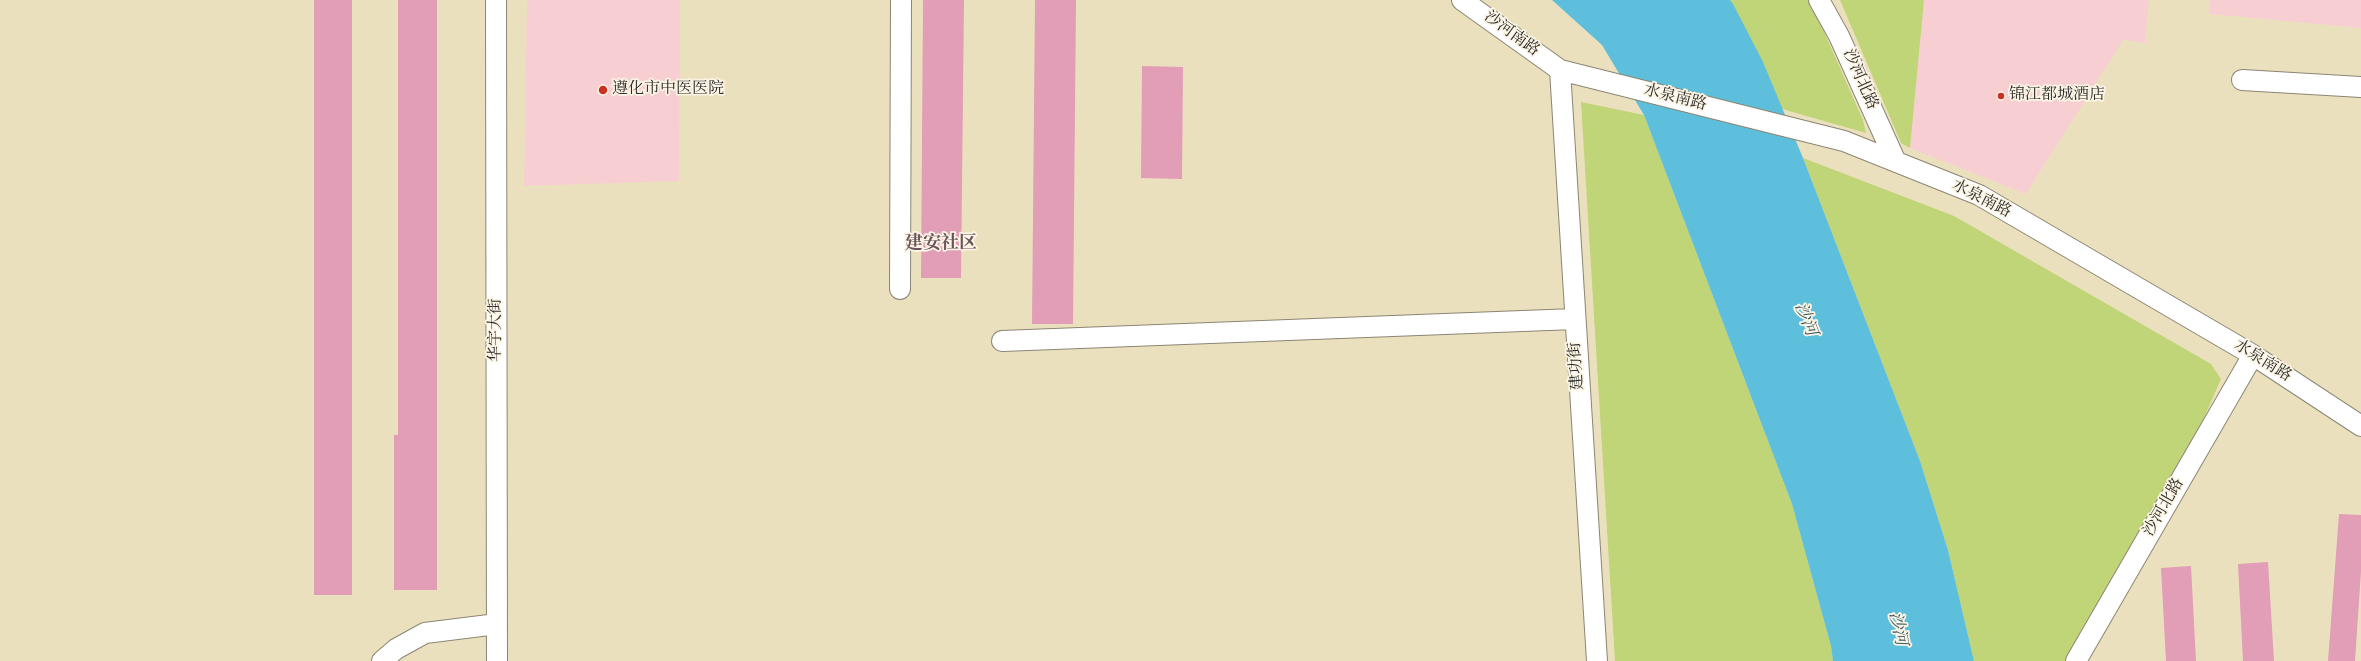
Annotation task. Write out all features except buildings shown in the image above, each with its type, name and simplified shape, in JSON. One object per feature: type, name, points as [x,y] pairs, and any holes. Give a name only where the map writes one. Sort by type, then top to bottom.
[{"type":"street","name":"华宇大街","points":[[496,0],[497,661]]},
{"type":"street","points":[[900,289],[901,0]]},
{"type":"street","name":"沙河南路","points":[[1462,0],[1560,70]]},
{"type":"street","name":"沙河北路","points":[[1819,0],[1839,36],[1896,162]]},
{"type":"street","name":"水泉南路","points":[[1560,70],[1844,141],[1979,196],[2253,355],[2361,426]]},
{"type":"street","name":"建功街","points":[[1560,70],[1597,661]]},
{"type":"street","points":[[2242,80],[2361,87]]},
{"type":"street","points":[[1002,340],[1576,319]]},
{"type":"street","name":"沙河北路","points":[[2076,661],[2253,355]]},
{"type":"street","points":[[382,661],[396,649],[425,633],[497,624]]},
{"type":"shaded area","name":"遵化市中医医院","points":[[527,0],[680,0],[679,181],[524,186]]},
{"type":"shaded area","name":"锦江都城酒店","points":[[1924,0],[2149,0],[2145,43],[2123,40],[2026,194],[1910,148]]},
{"type":"shaded area","points":[[2210,0],[2361,0],[2361,28],[2210,14]]},
{"type":"green space","points":[[1730,0],[1810,0],[1863,120],[1866,133],[1782,109],[1762,62]]},
{"type":"green space","points":[[1840,0],[1924,0],[1910,148],[1901,143]]},
{"type":"green space","points":[[1581,102],[1644,115],[1792,504],[1831,646],[1833,661],[1615,661]]},
{"type":"green space","points":[[1803,158],[1954,216],[2211,364],[2221,379],[2190,450],[2066,661],[1974,661],[1948,550],[1920,461]]},
{"type":"water","name":"沙河","points":[[1552,0],[1730,0],[1733,4],[1763,62],[1803,158],[1920,461],[1948,550],[1974,661],[1833,661],[1831,646],[1792,504],[1644,115],[1602,45]]},
{"type":"place","name":"遵化市中医医院","points":[[603,90]]},
{"type":"place","name":"锦江都城酒店","points":[[2001,96]]},
{"type":"district","name":"建安社区","points":[[941,245]]}]
